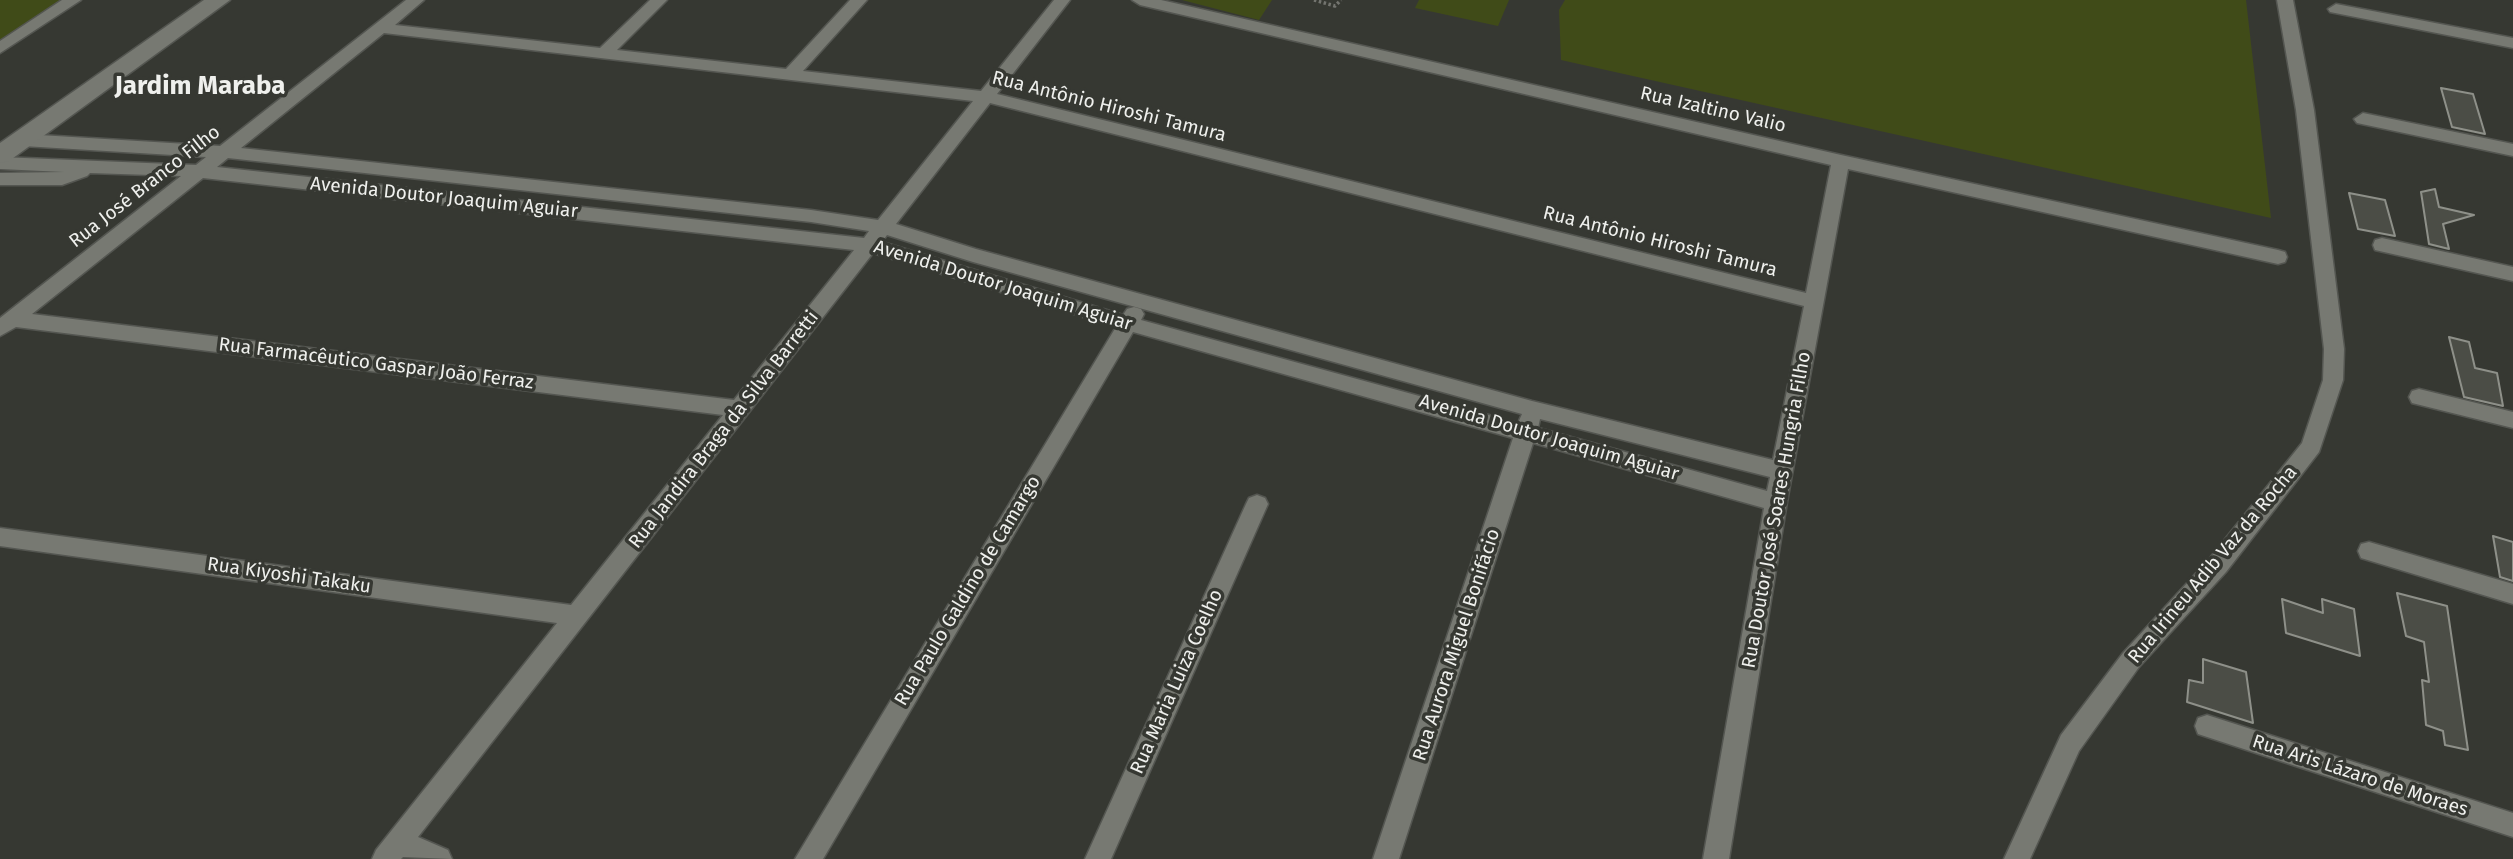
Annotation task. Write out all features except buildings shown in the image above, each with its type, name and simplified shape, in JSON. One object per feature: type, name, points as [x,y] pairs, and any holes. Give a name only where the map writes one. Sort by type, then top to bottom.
[{"type":"main road","points":[[0,130],[187,0]]},
{"type":"main road","points":[[0,155],[219,0]]},
{"type":"street","points":[[0,48],[73,0]]},
{"type":"street","name":"Rua José Branco Filho","points":[[6,324],[416,0]]},
{"type":"street","points":[[603,54],[659,0]]},
{"type":"street","points":[[791,74],[859,0]]},
{"type":"street","name":"Rua Jandira Braga da Silva Barretti","points":[[392,850],[1062,0]]},
{"type":"street","name":"Rua Izaltino Valio","points":[[1140,0],[1840,161],[2278,257]]},
{"type":"street","name":"Rua Irineu Adib Vaz da Rocha","points":[[2017,859],[2070,743],[2131,660],[2218,565],[2312,446],[2329,393],[2333,380],[2334,349],[2305,110],[2285,0]]},
{"type":"street","points":[[2336,9],[2513,43]]},
{"type":"street","name":"Rua Antônio Hiroshi Tamura","points":[[381,28],[986,97],[1814,302]]},
{"type":"street","points":[[2363,119],[2513,150]]},
{"type":"street","name":"Avenida Doutor Joaquim Aguiar","points":[[23,140],[223,152],[811,216],[884,227],[1142,301],[1530,420],[1776,502]]},
{"type":"street","name":"Rua Doutor José Soares Hungria Filho","points":[[1716,859],[1776,502],[1840,161]]},
{"type":"street","name":"Avenida Doutor Joaquim Aguiar","points":[[0,163],[198,171],[870,245],[1129,324],[1530,420],[1782,471]]},
{"type":"street","points":[[0,179],[62,179],[92,166]]},
{"type":"street","points":[[2382,245],[2513,274]]},
{"type":"street","name":"Rua Paulo Galdino de Camargo","points":[[808,859],[1142,301]]},
{"type":"street","name":"Rua Farmacêutico Gaspar João Ferraz","points":[[6,324],[740,409]]},
{"type":"street","points":[[2419,397],[2513,420]]},
{"type":"street","name":"Rua Aurora Miguel Bonifácio","points":[[1386,859],[1530,420]]},
{"type":"street","name":"Rua Maria Luiza Coelho","points":[[1098,859],[1257,505]]},
{"type":"street","name":"Rua Kiyoshi Takaku","points":[[0,537],[577,615]]},
{"type":"street","points":[[2369,551],[2513,594]]},
{"type":"street","name":"Rua Aris Lázaro de Moraes","points":[[2207,726],[2513,825]]},
{"type":"street","points":[[392,850],[439,859]]},
{"type":"path","points":[[1314,0],[1335,6],[1341,0]]},
{"type":"green space","points":[[0,0],[61,0],[0,41]]},
{"type":"green space","points":[[1182,0],[1272,0],[1259,20]]},
{"type":"green space","points":[[1419,0],[1509,0],[1498,26],[1415,8]]},
{"type":"green space","points":[[1565,0],[2246,0],[2271,218],[1561,60],[1559,10]]},
{"type":"district","name":"Jardim Maraba","points":[[200,87]]}]
